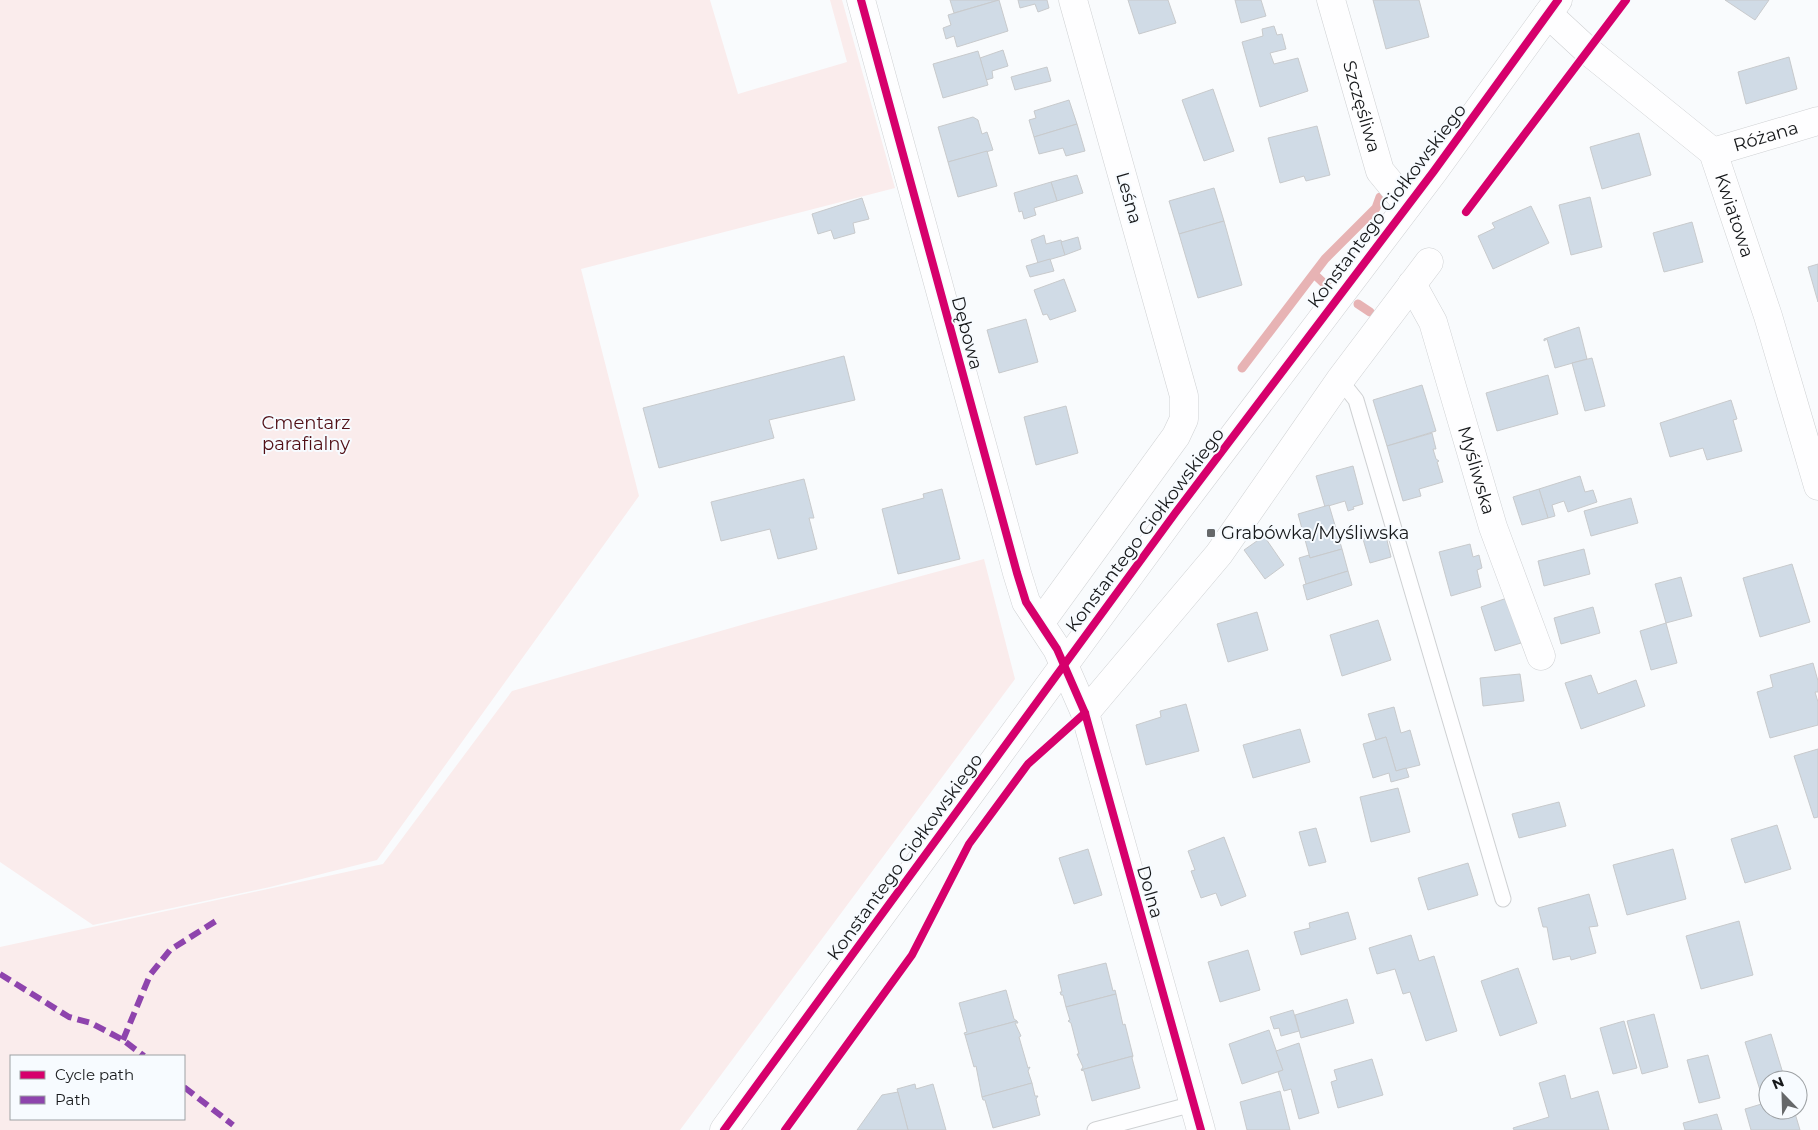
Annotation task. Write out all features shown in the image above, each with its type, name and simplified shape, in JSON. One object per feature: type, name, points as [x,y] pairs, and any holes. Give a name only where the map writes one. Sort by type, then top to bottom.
[{"type":"street","name":"Dębowa","points":[[861,0],[1017,573],[1026,602],[1064,664]]},
{"type":"street","name":"Leśna","points":[[1040,622],[1176,436],[1184,419],[1184,396],[1073,0]]},
{"type":"street","name":"Szczęśliwa","points":[[1331,0],[1380,171],[1408,204]]},
{"type":"street","name":"Konstantego Ciołkowskiego","points":[[724,1130],[1176,512],[1408,204],[1553,7]]},
{"type":"street","name":"Kwiatowa","points":[[1553,7],[1588,51],[1713,152],[1768,316],[1818,486]]},
{"type":"street","name":"Różana","points":[[1713,152],[1818,120]]},
{"type":"street","points":[[1085,713],[1218,554],[1340,380],[1429,262]]},
{"type":"street","name":"Myśliwska","points":[[1412,284],[1433,322],[1493,527],[1541,656]]},
{"type":"street","name":"Dolna","points":[[1064,664],[1085,713],[1201,1130]]},
{"type":"lane","points":[[1340,380],[1356,400],[1503,899]]},
{"type":"lane","points":[[1095,1130],[1193,1104]]},
{"type":"green space","name":"Cmentarz parafialny","points":[[0,0],[710,0],[738,94],[847,62],[830,0],[842,0],[895,188],[581,269],[639,496],[377,860],[270,887],[93,925],[0,862]]},
{"type":"green space","points":[[984,559],[1015,679],[680,1130],[0,1130],[0,947],[383,864],[512,691],[766,618]]},
{"type":"building","points":[[950,0],[999,0],[954,13]]},
{"type":"building","points":[[999,0],[1008,31],[957,47],[954,36],[946,39],[943,28],[951,25],[948,15]]},
{"type":"building","points":[[1018,0],[1047,0],[1049,8],[1038,12],[1035,4],[1020,8]]},
{"type":"building","points":[[1128,0],[1168,0],[1176,23],[1139,34]]},
{"type":"building","points":[[1235,0],[1261,0],[1266,16],[1241,23]]},
{"type":"building","points":[[1373,0],[1419,0],[1429,37],[1386,49]]},
{"type":"building","points":[[1725,0],[1769,0],[1755,20]]},
{"type":"building","points":[[1274,26],[1277,35],[1282,34],[1286,49],[1270,53],[1274,64],[1298,58],[1308,91],[1260,107],[1242,42],[1263,36],[1262,29]]},
{"type":"building","points":[[1003,50],[1008,66],[992,71],[993,78],[986,80],[980,58]]},
{"type":"building","points":[[978,51],[988,85],[943,98],[933,64]]},
{"type":"building","points":[[1789,57],[1797,89],[1746,104],[1738,72]]},
{"type":"building","points":[[1047,67],[1051,81],[1015,90],[1011,77]]},
{"type":"building","points":[[1213,89],[1234,151],[1204,161],[1182,100]]},
{"type":"building","points":[[1069,100],[1077,124],[1034,137],[1029,120],[1036,118],[1034,111]]},
{"type":"building","points":[[973,117],[978,120],[982,134],[987,132],[993,150],[948,162],[938,127]]},
{"type":"building","points":[[1077,124],[1085,151],[1066,156],[1063,148],[1039,154],[1034,137]]},
{"type":"building","points":[[1317,126],[1330,175],[1306,181],[1304,176],[1280,183],[1268,138]]},
{"type":"building","points":[[1639,133],[1651,175],[1602,189],[1590,147]]},
{"type":"building","points":[[987,151],[997,186],[958,197],[948,162]]},
{"type":"building","points":[[1077,175],[1083,193],[1057,201],[1051,182]]},
{"type":"building","points":[[1051,182],[1057,201],[1034,208],[1036,215],[1024,219],[1022,211],[1019,212],[1014,193]]},
{"type":"building","points":[[1214,188],[1224,221],[1179,234],[1169,201]]},
{"type":"building","points":[[1590,197],[1602,247],[1571,255],[1559,205]]},
{"type":"building","points":[[862,198],[869,219],[853,223],[855,233],[834,239],[831,230],[818,234],[812,214]]},
{"type":"building","points":[[1531,206],[1549,243],[1493,269],[1478,236],[1495,228],[1492,223]]},
{"type":"building","points":[[1224,221],[1242,285],[1198,298],[1179,234]]},
{"type":"building","points":[[1692,222],[1703,262],[1664,272],[1653,233]]},
{"type":"building","points":[[1044,235],[1046,244],[1061,240],[1065,255],[1038,263],[1031,240]]},
{"type":"building","points":[[1078,237],[1081,249],[1065,255],[1061,242]]},
{"type":"building","points":[[1050,259],[1054,271],[1030,277],[1026,266]]},
{"type":"building","points":[[1818,264],[1818,302],[1808,267]]},
{"type":"building","points":[[1064,279],[1076,311],[1050,320],[1047,314],[1043,315],[1034,290]]},
{"type":"building","points":[[1026,319],[1038,362],[999,373],[987,330]]},
{"type":"building","points":[[1579,327],[1587,359],[1555,368],[1547,339],[1544,341],[1544,339]]},
{"type":"building","points":[[844,356],[855,400],[769,420],[774,438],[659,468],[643,408]]},
{"type":"building","points":[[1592,358],[1605,406],[1585,411],[1572,363]]},
{"type":"building","points":[[1548,375],[1558,414],[1497,431],[1486,393]]},
{"type":"building","points":[[1422,385],[1436,431],[1387,446],[1373,400]]},
{"type":"building","points":[[1731,400],[1737,419],[1733,420],[1742,451],[1707,460],[1703,448],[1670,457],[1660,423]]},
{"type":"building","points":[[1066,406],[1078,453],[1036,465],[1024,417]]},
{"type":"building","points":[[1432,433],[1436,449],[1433,449],[1436,459],[1439,461],[1437,462],[1443,482],[1419,489],[1421,496],[1403,501],[1387,446]]},
{"type":"building","points":[[1353,466],[1363,504],[1353,507],[1354,509],[1348,511],[1345,501],[1325,507],[1316,476]]},
{"type":"building","points":[[1580,476],[1585,492],[1593,490],[1597,502],[1568,512],[1564,501],[1552,505],[1555,516],[1548,518],[1539,489]]},
{"type":"building","points":[[804,479],[814,518],[809,518],[817,549],[778,559],[770,529],[721,541],[711,502]]},
{"type":"building","points":[[942,489],[960,559],[898,574],[882,509],[924,498],[923,494]]},
{"type":"building","points":[[1539,489],[1548,518],[1522,525],[1513,497]]},
{"type":"building","points":[[1631,498],[1638,523],[1591,536],[1584,511]]},
{"type":"building","points":[[1329,505],[1342,549],[1310,558],[1298,514]]},
{"type":"building","points":[[1385,532],[1391,557],[1370,563],[1363,539]]},
{"type":"building","points":[[1264,536],[1284,565],[1265,579],[1244,550]]},
{"type":"building","points":[[1470,544],[1473,557],[1479,555],[1482,568],[1477,570],[1481,587],[1451,596],[1439,552]]},
{"type":"building","points":[[1342,549],[1348,571],[1306,584],[1299,558],[1309,555],[1310,558]]},
{"type":"building","points":[[1584,549],[1590,574],[1544,586],[1538,561]]},
{"type":"building","points":[[1792,564],[1810,622],[1760,637],[1743,578]]},
{"type":"building","points":[[1348,571],[1352,585],[1307,600],[1303,585]]},
{"type":"building","points":[[1681,577],[1692,616],[1666,623],[1655,584]]},
{"type":"building","points":[[1507,598],[1521,643],[1495,651],[1481,607]]},
{"type":"building","points":[[1593,607],[1600,633],[1561,644],[1554,618]]},
{"type":"building","points":[[1257,612],[1268,650],[1228,662],[1217,624]]},
{"type":"building","points":[[1378,620],[1391,660],[1342,676],[1330,635]]},
{"type":"building","points":[[1666,623],[1677,663],[1651,670],[1640,631]]},
{"type":"building","points":[[1813,663],[1818,681],[1818,692],[1815,692],[1818,702],[1818,725],[1770,738],[1757,692],[1773,687],[1770,675]]},
{"type":"building","points":[[1520,674],[1524,701],[1483,706],[1480,678]]},
{"type":"building","points":[[1591,675],[1598,694],[1636,680],[1645,706],[1581,729],[1565,683]]},
{"type":"building","points":[[1186,704],[1199,751],[1146,765],[1136,725],[1161,717],[1160,711]]},
{"type":"building","points":[[1394,707],[1401,733],[1410,730],[1420,765],[1396,771],[1386,737],[1376,740],[1368,714]]},
{"type":"building","points":[[1300,729],[1310,762],[1253,778],[1243,745]]},
{"type":"building","points":[[1386,737],[1396,771],[1406,768],[1409,777],[1391,782],[1389,773],[1373,778],[1363,744]]},
{"type":"building","points":[[1818,749],[1818,817],[1814,818],[1794,756]]},
{"type":"building","points":[[1398,788],[1410,832],[1371,842],[1360,797]]},
{"type":"building","points":[[1559,802],[1566,826],[1519,838],[1512,814]]},
{"type":"building","points":[[1777,825],[1791,869],[1745,883],[1731,839]]},
{"type":"building","points":[[1316,828],[1326,862],[1309,866],[1299,832]]},
{"type":"building","points":[[1224,837],[1246,896],[1221,906],[1216,893],[1201,898],[1191,871],[1195,870],[1188,851]]},
{"type":"building","points":[[1088,849],[1102,895],[1074,904],[1059,858]]},
{"type":"building","points":[[1673,849],[1686,899],[1627,915],[1613,865]]},
{"type":"building","points":[[1468,863],[1478,895],[1428,910],[1418,878]]},
{"type":"building","points":[[1589,894],[1598,926],[1589,927],[1596,953],[1571,960],[1570,956],[1553,960],[1547,927],[1543,927],[1538,908]]},
{"type":"building","points":[[1348,912],[1356,939],[1301,955],[1294,932],[1310,928],[1309,923]]},
{"type":"building","points":[[1739,921],[1753,975],[1701,989],[1686,936]]},
{"type":"building","points":[[1411,935],[1419,961],[1434,956],[1457,1031],[1426,1041],[1410,992],[1403,994],[1395,969],[1377,974],[1369,948]]},
{"type":"building","points":[[1248,950],[1260,990],[1220,1002],[1208,962]]},
{"type":"building","points":[[1106,963],[1113,991],[1115,990],[1116,994],[1066,1007],[1063,995],[1060,992],[1062,992],[1058,975]]},
{"type":"building","points":[[1518,968],[1537,1023],[1500,1036],[1481,981]]},
{"type":"building","points":[[1006,990],[1014,1019],[1017,1021],[965,1035],[964,1033],[967,1032],[959,1003]]},
{"type":"building","points":[[1116,994],[1133,1056],[1081,1070],[1083,1067],[1077,1054],[1079,1054],[1071,1023],[1068,1021],[1070,1020],[1066,1007]]},
{"type":"building","points":[[1347,999],[1354,1023],[1301,1038],[1295,1015]]},
{"type":"building","points":[[1293,1010],[1299,1031],[1281,1036],[1279,1028],[1274,1029],[1270,1017]]},
{"type":"building","points":[[1654,1014],[1668,1067],[1642,1074],[1627,1021]]},
{"type":"building","points":[[1017,1021],[1018,1023],[1015,1023],[1021,1036],[1019,1037],[1028,1068],[1030,1067],[1028,1071],[1032,1083],[982,1097],[976,1066],[974,1067],[965,1035]]},
{"type":"building","points":[[1624,1021],[1637,1068],[1613,1074],[1600,1028]]},
{"type":"building","points":[[1269,1030],[1283,1070],[1242,1084],[1229,1044]]},
{"type":"building","points":[[1771,1034],[1782,1070],[1758,1070],[1758,1084],[1745,1042]]},
{"type":"building","points":[[1299,1043],[1319,1113],[1299,1119],[1291,1089],[1284,1091],[1278,1072],[1283,1070],[1276,1051]]},
{"type":"building","points":[[1708,1055],[1720,1098],[1699,1103],[1687,1060]]},
{"type":"building","points":[[1133,1056],[1140,1088],[1092,1101],[1084,1071],[1081,1070]]},
{"type":"building","points":[[1372,1059],[1383,1095],[1338,1108],[1331,1082],[1337,1080],[1334,1070]]},
{"type":"building","points":[[1565,1075],[1571,1099],[1598,1091],[1609,1130],[1514,1130],[1513,1128],[1549,1117],[1539,1083]]},
{"type":"building","points":[[1032,1083],[1035,1096],[1038,1096],[1036,1099],[1040,1115],[993,1128],[985,1100],[982,1097]]},
{"type":"building","points":[[915,1084],[916,1089],[933,1084],[946,1130],[908,1130],[897,1089]]},
{"type":"building","points":[[1280,1091],[1290,1130],[1247,1130],[1240,1102]]},
{"type":"building","points":[[898,1092],[908,1130],[857,1130],[882,1095]]},
{"type":"building","points":[[1758,1105],[1758,1120],[1797,1120],[1800,1130],[1751,1130],[1745,1109]]},
{"type":"building","points":[[1717,1114],[1722,1130],[1685,1130],[1683,1123]]},
{"type":"waterway","points":[[1242,368],[1325,259],[1376,208],[1380,197]]},
{"type":"waterway","points":[[1314,274],[1329,288]]},
{"type":"waterway","points":[[1358,304],[1370,312]]},
{"type":"marked path","points":[[123,1040],[150,975],[170,950],[219,919]]},
{"type":"marked path","points":[[0,974],[69,1017],[91,1023],[123,1040],[143,1055]]},
{"type":"marked path","points":[[185,1088],[233,1125]]},
{"type":"cycle path","points":[[861,0],[1017,573],[1026,602],[1057,649],[1085,713],[1201,1130]]},
{"type":"cycle path","points":[[724,1130],[1176,512],[1434,171],[1558,0]]},
{"type":"cycle path","points":[[1466,212],[1626,0]]},
{"type":"cycle path","points":[[785,1130],[912,955],[969,844],[1028,764],[1085,713]]},
{"type":"place","name":"Grabówka/Myśliwska","points":[[1211,533]]}]
